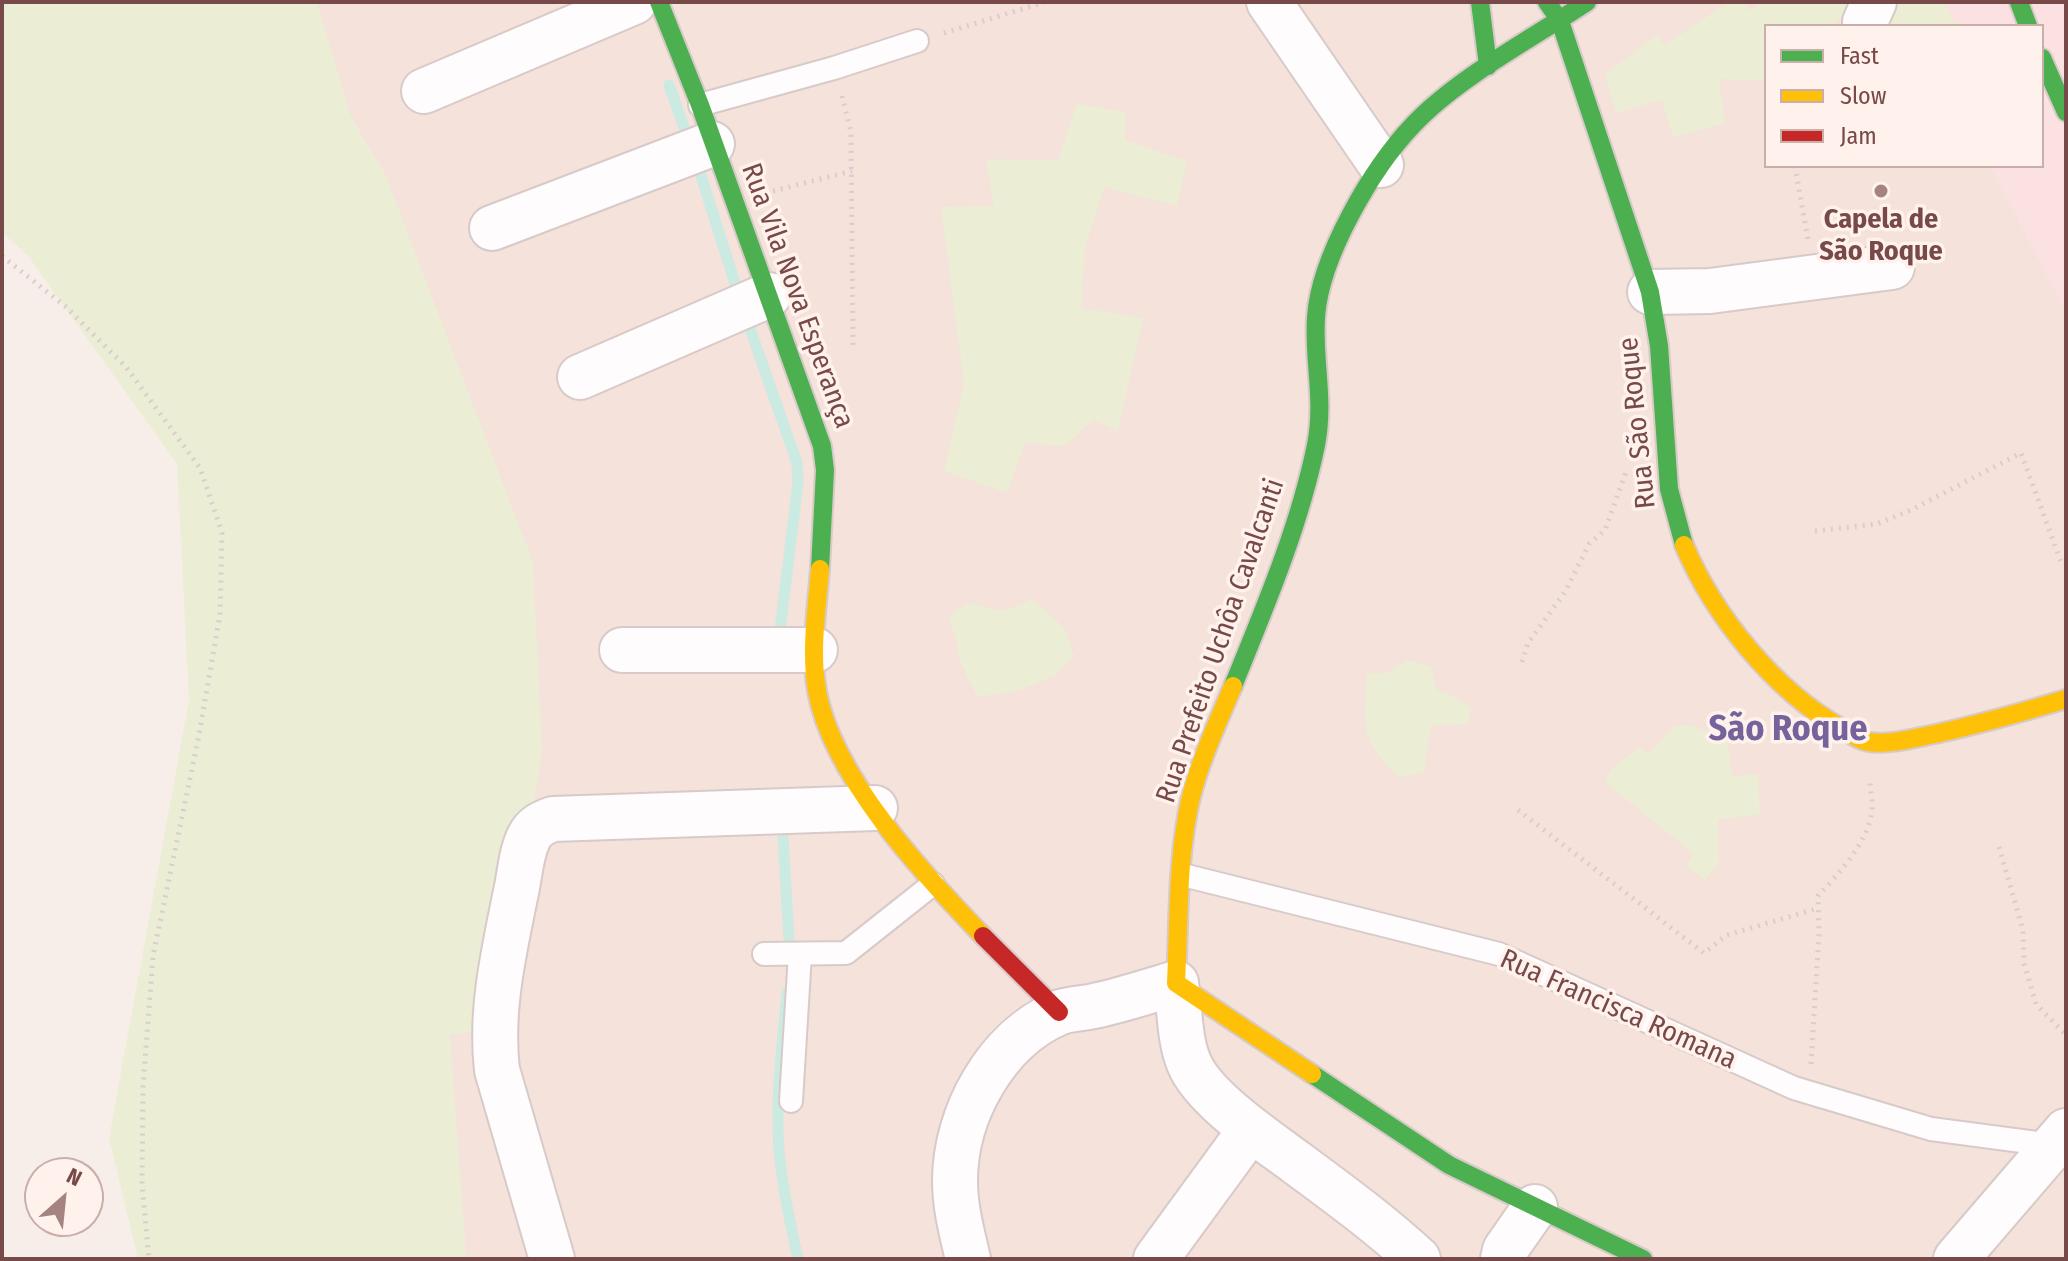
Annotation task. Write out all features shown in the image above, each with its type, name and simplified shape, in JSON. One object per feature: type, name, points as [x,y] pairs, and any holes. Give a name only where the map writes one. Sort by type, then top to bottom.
[{"type":"street","points":[[424,91],[634,2]]},
{"type":"street","name":"Rua Vila Nova Esperança","points":[[659,2],[814,421],[825,470],[815,650],[817,688],[826,728],[842,759],[875,808],[933,884],[1059,1012]]},
{"type":"street","points":[[1269,2],[1381,165]]},
{"type":"street","points":[[1480,2],[1488,66]]},
{"type":"street","name":"Rua São Roque","points":[[1547,2],[1560,21],[1650,292],[1659,346],[1669,489],[1681,538],[1694,569],[1767,672],[1823,718],[1866,742]]},
{"type":"street","name":"Rua Prefeito Uchôa Cavalcanti","points":[[1176,983],[1184,841],[1191,798],[1204,756],[1277,579],[1315,448],[1321,414],[1316,318],[1321,288],[1344,227],[1381,165],[1413,125],[1446,95],[1587,2]]},
{"type":"street","points":[[2019,2],[2027,24]]},
{"type":"street","points":[[2044,62],[2066,112]]},
{"type":"street","points":[[492,228],[706,124]]},
{"type":"street","points":[[1650,292],[1710,291],[1892,267]]},
{"type":"street","points":[[580,377],[769,295]]},
{"type":"street","points":[[622,650],[815,650]]},
{"type":"street","points":[[1866,742],[1897,742],[1989,722],[2066,699]]},
{"type":"street","points":[[552,1259],[497,1070],[493,1041],[505,944],[524,851],[534,829],[553,819],[875,808]]},
{"type":"street","points":[[1176,983],[1189,1064],[1219,1101],[1251,1129],[1388,1231],[1418,1259]]},
{"type":"street","points":[[968,1259],[956,1206],[955,1177],[961,1138],[974,1101],[999,1058],[1023,1035],[1059,1012],[1094,1006],[1176,983],[1449,1165],[1643,1259]]},
{"type":"street","points":[[1156,1259],[1251,1129]]},
{"type":"street","points":[[1956,1259],[2061,1151]]},
{"type":"street","points":[[1503,1259],[1505,1250],[1535,1207]]},
{"type":"lane","points":[[706,124],[834,68],[917,41]]},
{"type":"lane","name":"Rua Francisca Romana","points":[[1183,875],[1499,954],[1794,1088],[1931,1129],[2061,1151]]},
{"type":"lane","points":[[764,954],[846,953],[933,884]]},
{"type":"lane","points":[[791,1101],[800,954]]},
{"type":"path","points":[[917,41],[1045,2]]},
{"type":"path","points":[[834,68],[851,132],[853,349]]},
{"type":"path","points":[[1795,168],[1814,277]]},
{"type":"path","points":[[734,201],[852,171]]},
{"type":"path","points":[[2,256],[65,306],[126,367],[200,468],[222,533],[220,615],[198,740],[153,956],[143,1087],[142,1184],[149,1259]]},
{"type":"path","points":[[1522,662],[1528,643],[1565,592],[1589,544],[1605,530],[1635,443],[1666,440]]},
{"type":"path","points":[[1815,531],[1877,524],[1911,510],[2021,453],[2061,562],[2066,560]]},
{"type":"path","points":[[1810,1093],[1818,896],[1845,866],[1864,834],[1872,810],[1866,742]]},
{"type":"path","points":[[1518,810],[1704,953],[1727,935],[1819,908]]},
{"type":"path","points":[[1999,847],[2023,930],[2024,963],[2036,1004],[2066,1035]]},
{"type":"shaded area","points":[[281,2],[1904,2],[1916,24],[1764,24],[1764,168],[1992,168],[2066,312],[2066,1259],[466,1259],[386,176]]},
{"type":"shaded area","points":[[1903,2],[2066,2],[2066,312],[1992,168],[2044,168],[2044,24],[1915,24]]},
{"type":"green space","points":[[2,2],[317,2],[352,120],[386,176],[533,562],[542,752],[497,1029],[450,1035],[466,1259],[138,1259],[109,1138],[189,700],[177,464],[29,257],[2,232]]},
{"type":"green space","points":[[1728,2],[1744,2],[1749,10],[1764,2],[1861,2],[1858,9],[1844,13],[1836,24],[1764,24],[1764,81],[1719,79],[1725,123],[1673,137],[1662,100],[1616,113],[1605,74],[1657,35],[1665,45]]},
{"type":"green space","points":[[1891,2],[1946,2],[1952,21],[1959,21],[1960,24],[1882,24]]},
{"type":"green space","points":[[1077,104],[1125,112],[1125,140],[1187,161],[1177,206],[1104,187],[1085,249],[1081,308],[1143,318],[1118,431],[1093,420],[1065,446],[1025,443],[1007,493],[944,471],[964,383],[941,207],[994,206],[986,159],[1058,160]]},
{"type":"green space","points":[[1032,599],[1065,628],[1074,656],[1055,676],[1019,690],[977,697],[959,659],[957,641],[948,616],[968,603],[1004,611]]},
{"type":"green space","points":[[1409,660],[1431,667],[1436,689],[1470,707],[1468,724],[1431,725],[1424,772],[1399,778],[1377,752],[1367,731],[1367,674],[1385,673]]},
{"type":"green space","points":[[1688,724],[1727,733],[1732,776],[1758,774],[1760,814],[1718,820],[1719,863],[1705,880],[1686,865],[1693,853],[1605,782],[1612,768],[1639,748],[1649,754],[1673,727]]},
{"type":"waterway","points":[[669,85],[690,144]]},
{"type":"waterway","points":[[696,160],[739,296]]},
{"type":"waterway","points":[[746,317],[797,463],[798,483],[779,638]]},
{"type":"waterway","points":[[782,821],[790,956]]},
{"type":"waterway","points":[[787,993],[779,1078],[778,1130],[782,1179],[798,1259]]},
{"type":"traffic: fast","points":[[659,2],[700,105],[822,446],[825,470],[820,569]]},
{"type":"traffic: fast","points":[[1480,2],[1488,66]]},
{"type":"traffic: fast","points":[[1547,2],[1560,21],[1650,292],[1659,346],[1669,489],[1684,545]]},
{"type":"traffic: fast","points":[[1233,686],[1280,567],[1309,476],[1318,428],[1316,317],[1327,268],[1351,215],[1397,143],[1431,108],[1496,59],[1587,2]]},
{"type":"traffic: fast","points":[[2019,2],[2027,24]]},
{"type":"traffic: fast","points":[[2044,62],[2066,112]]},
{"type":"traffic: fast","points":[[1312,1074],[1449,1165],[1643,1259]]},
{"type":"traffic: slow","points":[[1684,545],[1712,598],[1749,649],[1792,693],[1862,740],[1886,743],[1911,739],[2066,699]]},
{"type":"traffic: slow","points":[[820,569],[814,661],[817,691],[826,723],[841,757],[861,790],[909,854],[983,936]]},
{"type":"traffic: slow","points":[[1233,686],[1200,768],[1186,819],[1179,889],[1176,983],[1312,1074]]},
{"type":"traffic: jam","points":[[983,936],[1059,1012]]},
{"type":"place","name":"Capela de São Roque","points":[[1881,191]]},
{"type":"district","name":"São Roque","points":[[1788,730]]}]
